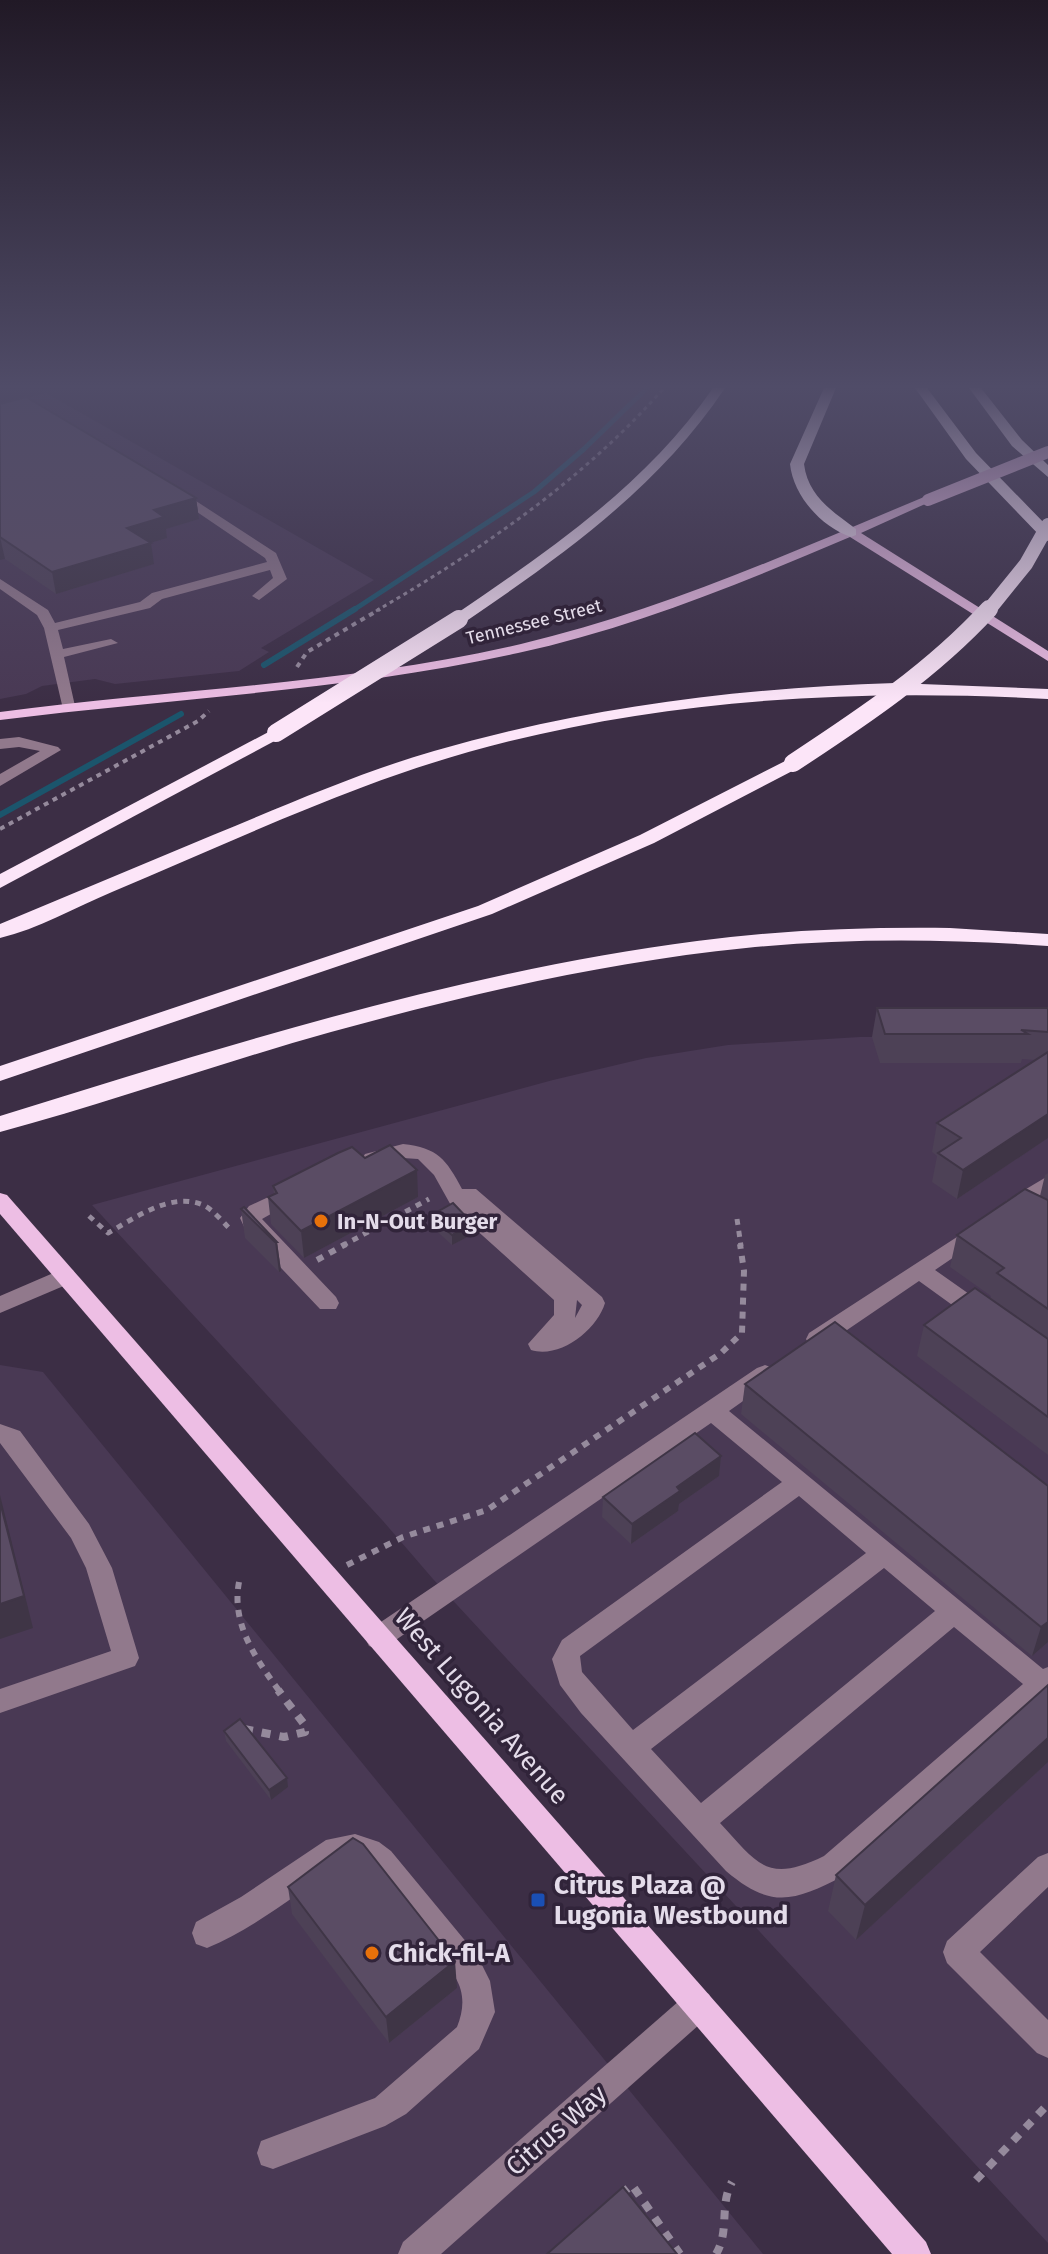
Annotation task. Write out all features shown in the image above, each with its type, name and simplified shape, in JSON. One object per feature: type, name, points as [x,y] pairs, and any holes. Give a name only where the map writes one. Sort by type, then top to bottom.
[{"type":"highway","points":[[0,882],[276,733],[459,619],[535,567],[625,493]]},
{"type":"highway","points":[[806,493],[819,508],[851,532]]},
{"type":"highway","points":[[1007,493],[1048,536]]},
{"type":"highway","points":[[0,1074],[485,910],[647,839],[793,763],[915,682],[952,648],[1018,575],[1048,525]]},
{"type":"highway","points":[[0,932],[357,783],[500,738],[646,709],[790,692],[896,689],[1048,694]]},
{"type":"highway","points":[[0,1124],[413,1004],[531,976],[652,953],[763,941],[877,935],[1048,940]]},
{"type":"main road","name":"Tennessee Street","points":[[0,716],[337,678],[518,649],[645,612],[945,493]]},
{"type":"main road","points":[[851,532],[1048,657]]},
{"type":"main road","name":"West Lugonia Avenue","points":[[0,1200],[914,2254]]},
{"type":"street","points":[[178,493],[271,556],[280,579],[259,596]]},
{"type":"street","points":[[51,628],[145,605],[157,596],[276,564]]},
{"type":"street","points":[[0,583],[43,613],[51,628],[68,706]]},
{"type":"street","points":[[57,654],[111,643]]},
{"type":"street","points":[[0,744],[19,742],[48,749]]},
{"type":"street","points":[[0,766],[48,749]]},
{"type":"street","points":[[0,781],[48,749]]},
{"type":"street","points":[[353,1164],[390,1153],[424,1153],[581,1289],[594,1303],[587,1320],[563,1337],[539,1344],[567,1316],[569,1305],[564,1296],[460,1204],[442,1171]]},
{"type":"street","points":[[378,1638],[1048,1183]]},
{"type":"street","points":[[312,1184],[256,1211],[251,1218],[254,1226],[328,1303]]},
{"type":"street","points":[[1015,1205],[1037,1220]]},
{"type":"street","points":[[920,1270],[997,1325]]},
{"type":"street","points":[[0,1305],[65,1276]]},
{"type":"street","points":[[837,1325],[862,1344]]},
{"type":"street","points":[[712,1410],[954,1611],[1045,1682],[834,1866],[804,1880],[781,1886],[759,1881],[699,1822],[570,1677],[565,1659],[571,1648],[799,1483]]},
{"type":"street","points":[[0,1433],[12,1438],[80,1531],[99,1568],[126,1658],[0,1701]]},
{"type":"street","points":[[631,1748],[884,1553]]},
{"type":"street","points":[[699,1822],[954,1611]]},
{"type":"street","points":[[207,1933],[252,1907],[329,1853],[355,1848],[369,1852],[381,1861],[475,1981],[479,2012],[468,2038],[395,2103],[385,2110],[273,2153]]},
{"type":"street","points":[[1048,1867],[958,1952],[1048,2042]]},
{"type":"street","name":"Citrus Way","points":[[415,2254],[698,2005]]},
{"type":"path","points":[[297,667],[307,652],[431,577],[551,493]]},
{"type":"path","points":[[0,829],[198,721],[215,705]]},
{"type":"path","points":[[324,1577],[403,1537],[487,1510],[721,1353],[742,1333],[744,1271],[737,1219]]},
{"type":"path","points":[[232,1730],[268,1732],[289,1739],[299,1738],[305,1732],[304,1724],[272,1684],[254,1654],[234,1594],[239,1582]]},
{"type":"path","points":[[976,2180],[1048,2104]]},
{"type":"path","points":[[716,2254],[725,2242],[725,2191],[732,2182]]},
{"type":"path","points":[[610,2204],[632,2185],[680,2254]]},
{"type":"shaded area","points":[[0,493],[222,493],[374,580],[261,648],[269,652],[239,671],[115,684],[95,679],[42,686],[26,694],[0,699]]},
{"type":"shaded area","points":[[1048,1036],[1048,2243],[433,1579],[92,1205],[553,1080],[646,1058],[728,1045],[860,1037]]},
{"type":"shaded area","points":[[0,1365],[43,1372],[763,2254],[0,2254]]},
{"type":"building","points":[[0,493],[188,493],[196,498],[154,510],[164,517],[127,528],[151,543],[52,572],[0,537]]},
{"type":"building","points":[[877,1008],[1048,1008],[1048,1032],[885,1034]]},
{"type":"building","points":[[1048,1052],[1048,1114],[963,1170],[938,1153],[961,1138],[937,1123]]},
{"type":"building","points":[[390,1145],[417,1170],[301,1231],[268,1197],[277,1193],[273,1186],[352,1147],[365,1158]]},
{"type":"building","points":[[1025,1189],[1048,1200],[1048,1309],[997,1273],[1004,1268],[957,1235]]},
{"type":"building","points":[[453,1203],[473,1224],[452,1235],[430,1216]]},
{"type":"building","points":[[244,1207],[277,1242],[241,1209]]},
{"type":"building","points":[[975,1288],[1048,1339],[1048,1417],[924,1325]]},
{"type":"building","points":[[835,1322],[1048,1486],[1048,1622],[1041,1627],[745,1384]]},
{"type":"building","points":[[695,1433],[721,1456],[677,1487],[680,1491],[632,1524],[603,1497]]},
{"type":"building","points":[[0,1502],[24,1596],[0,1604]]},
{"type":"building","points":[[1048,1685],[1048,1738],[865,1905],[836,1875]]},
{"type":"building","points":[[240,1719],[287,1778],[269,1790],[224,1731]]},
{"type":"building","points":[[353,1838],[363,1844],[455,1961],[386,2017],[288,1887]]},
{"type":"building","points":[[623,2187],[677,2254],[547,2254]]},
{"type":"waterway","points":[[352,611],[532,493]]},
{"type":"waterway","points":[[264,665],[355,609]]},
{"type":"waterway","points":[[0,815],[181,714]]},
{"type":"place","name":"In-N-Out Burger","points":[[321,1221]]},
{"type":"place","name":"Citrus Plaza @ Lugonia Westbound","points":[[538,1900]]},
{"type":"place","name":"Chick-fil-A","points":[[372,1953]]}]
